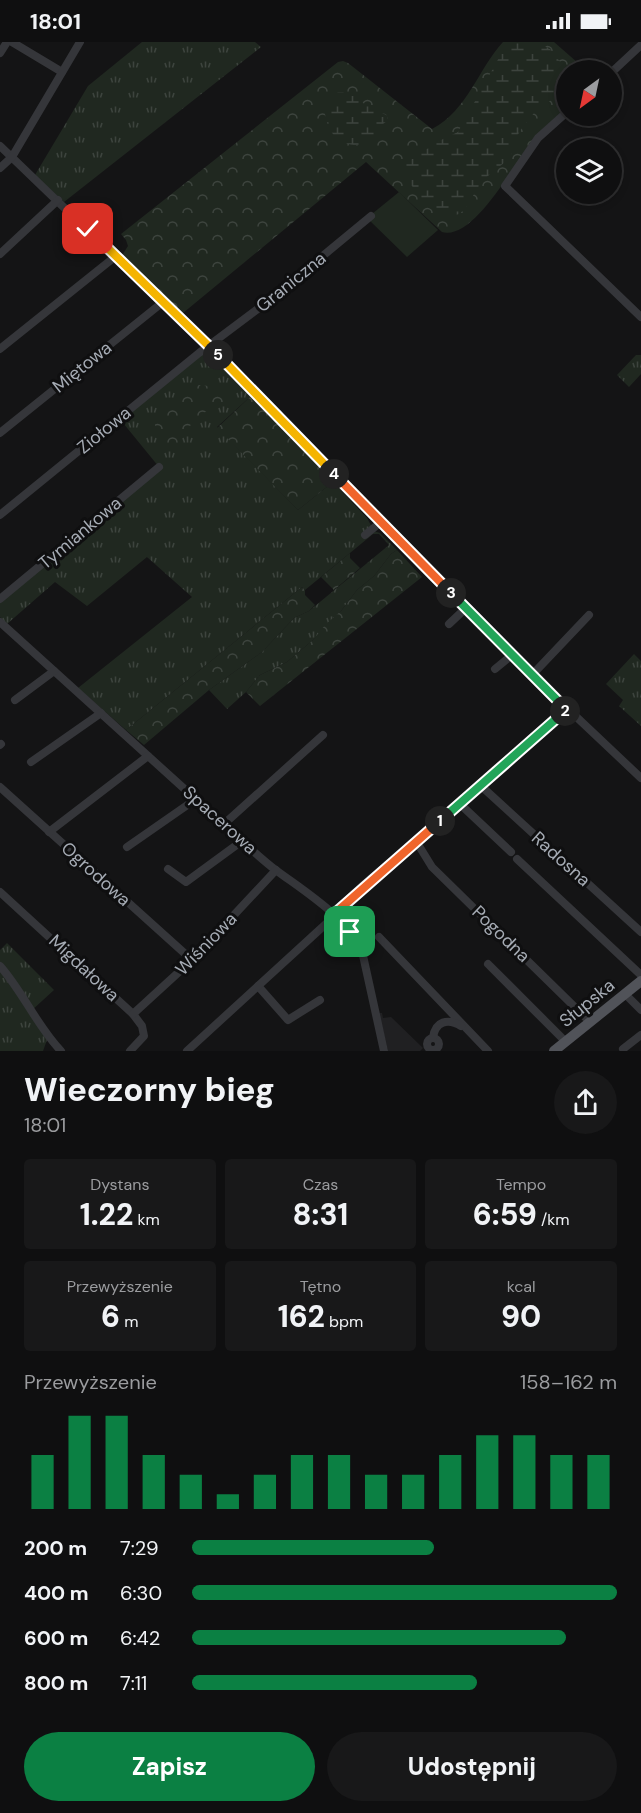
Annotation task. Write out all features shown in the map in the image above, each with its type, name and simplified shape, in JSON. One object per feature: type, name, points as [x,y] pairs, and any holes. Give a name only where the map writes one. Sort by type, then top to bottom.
[{"type":"main road","name":"Słupska","points":[[554,1051],[641,981]]},
{"type":"street","points":[[0,52],[6,42]]},
{"type":"street","points":[[12,42],[62,72]]},
{"type":"street","points":[[0,168],[12,157],[80,42]]},
{"type":"street","points":[[622,63],[641,45]]},
{"type":"street","points":[[556,122],[538,138],[505,186],[641,317]]},
{"type":"street","points":[[0,146],[208,346],[567,710],[640,774]]},
{"type":"street","points":[[0,254],[58,200]]},
{"type":"street","name":"Graniczna","points":[[208,346],[267,302],[371,216]]},
{"type":"street","points":[[0,349],[116,256]]},
{"type":"street","name":"Miętowa","points":[[0,433],[163,302]]},
{"type":"street","name":"Ziołowa","points":[[0,516],[208,346]]},
{"type":"street","name":"Tymiankowa","points":[[0,599],[159,467]]},
{"type":"street","points":[[365,535],[381,522]]},
{"type":"street","points":[[449,624],[466,608]]},
{"type":"street","points":[[532,675],[590,615]]},
{"type":"street","name":"Spacerowa","points":[[2,627],[242,841],[333,915],[357,940],[362,951],[384,1051]]},
{"type":"street","points":[[495,669],[512,654]]},
{"type":"street","points":[[15,700],[54,671]]},
{"type":"street","points":[[190,1050],[333,915],[567,710]]},
{"type":"street","points":[[31,762],[101,713]]},
{"type":"street","points":[[224,824],[323,735]]},
{"type":"street","points":[[49,832],[148,756]]},
{"type":"street","name":"Radosna","points":[[480,785],[641,932]]},
{"type":"street","name":"Ogrodowa","points":[[0,787],[192,960]]},
{"type":"street","points":[[127,848],[196,799]]},
{"type":"street","points":[[460,804],[641,975]]},
{"type":"street","points":[[168,869],[186,882],[242,841]]},
{"type":"street","name":"Pogodna","points":[[416,842],[432,867],[590,1023]]},
{"type":"street","name":"Wiśniowa","points":[[133,1014],[192,960],[276,870]]},
{"type":"street","name":"Migdałowa","points":[[0,892],[133,1014],[142,1026],[144,1036],[130,1051]]},
{"type":"street","points":[[378,937],[488,1051]]},
{"type":"street","points":[[488,964],[566,1042]]},
{"type":"street","points":[[0,966],[48,1037],[61,1051]]},
{"type":"street","points":[[258,986],[288,1020],[320,1000]]},
{"type":"street","points":[[625,994],[641,1010]]},
{"type":"street","points":[[433,1038],[435,1030],[445,1021],[464,1025]]},
{"type":"street","points":[[623,1049],[641,1035]]},
{"type":"shaded area","points":[[379,1013],[382,1013],[383,1018],[391,1017],[423,1048],[420,1051],[388,1051]]},
{"type":"green space","points":[[142,42],[255,42],[261,47],[64,202],[35,175],[88,86]]},
{"type":"green space","points":[[503,42],[554,42],[575,60],[556,60],[556,117],[536,136],[494,196],[468,224],[455,231],[442,232],[366,162],[183,313],[121,257],[128,246],[121,234],[338,62],[348,63],[432,129],[444,121],[464,100]]},
{"type":"green space","points":[[511,42],[538,42],[550,49],[559,60],[556,60],[556,96],[534,113],[517,136],[510,158],[483,180],[464,210],[448,217],[427,207],[403,169],[406,163],[437,142],[458,132],[501,54]]},
{"type":"green space","points":[[338,92],[351,94],[388,116],[387,121],[379,127],[375,142],[369,145],[352,145],[340,141],[332,132],[325,114],[330,100]]},
{"type":"green space","points":[[399,192],[438,230],[407,257],[367,218]]},
{"type":"green space","points":[[202,354],[213,359],[251,396],[217,427],[298,510],[333,482],[367,518],[374,531],[380,533],[397,550],[391,554],[374,576],[357,590],[341,611],[313,640],[287,662],[260,675],[227,709],[209,690],[262,652],[294,618],[309,611],[389,545],[379,534],[373,534],[305,590],[302,587],[126,730],[78,688],[192,597],[147,557],[87,606],[55,582],[7,624],[0,617],[0,599],[159,467],[119,418]]},
{"type":"green space","points":[[636,355],[641,355],[641,374],[629,387],[617,375]]},
{"type":"green space","points":[[199,385],[219,387],[225,395],[224,402],[194,420],[177,446],[171,449],[161,446],[155,435],[155,414],[178,399],[191,387]]},
{"type":"green space","points":[[251,396],[333,482],[298,510],[217,428]]},
{"type":"green space","points":[[397,550],[422,577],[260,706],[246,692],[260,675],[287,662],[313,640],[341,611],[357,590],[374,576],[391,554]]},
{"type":"green space","points":[[350,553],[350,558],[360,568],[334,590],[321,577]]},
{"type":"green space","points":[[302,587],[305,595],[315,605],[309,611],[294,618],[262,652],[209,690],[144,745],[126,730]]},
{"type":"green space","points":[[634,654],[641,661],[641,726],[619,706],[623,700],[606,684]]},
{"type":"green space","points":[[7,943],[54,990],[31,1011],[48,1037],[43,1051],[0,1051],[0,950]]},
{"type":"route","points":[[88,229],[237,374],[567,710],[333,915],[350,932]]}]
